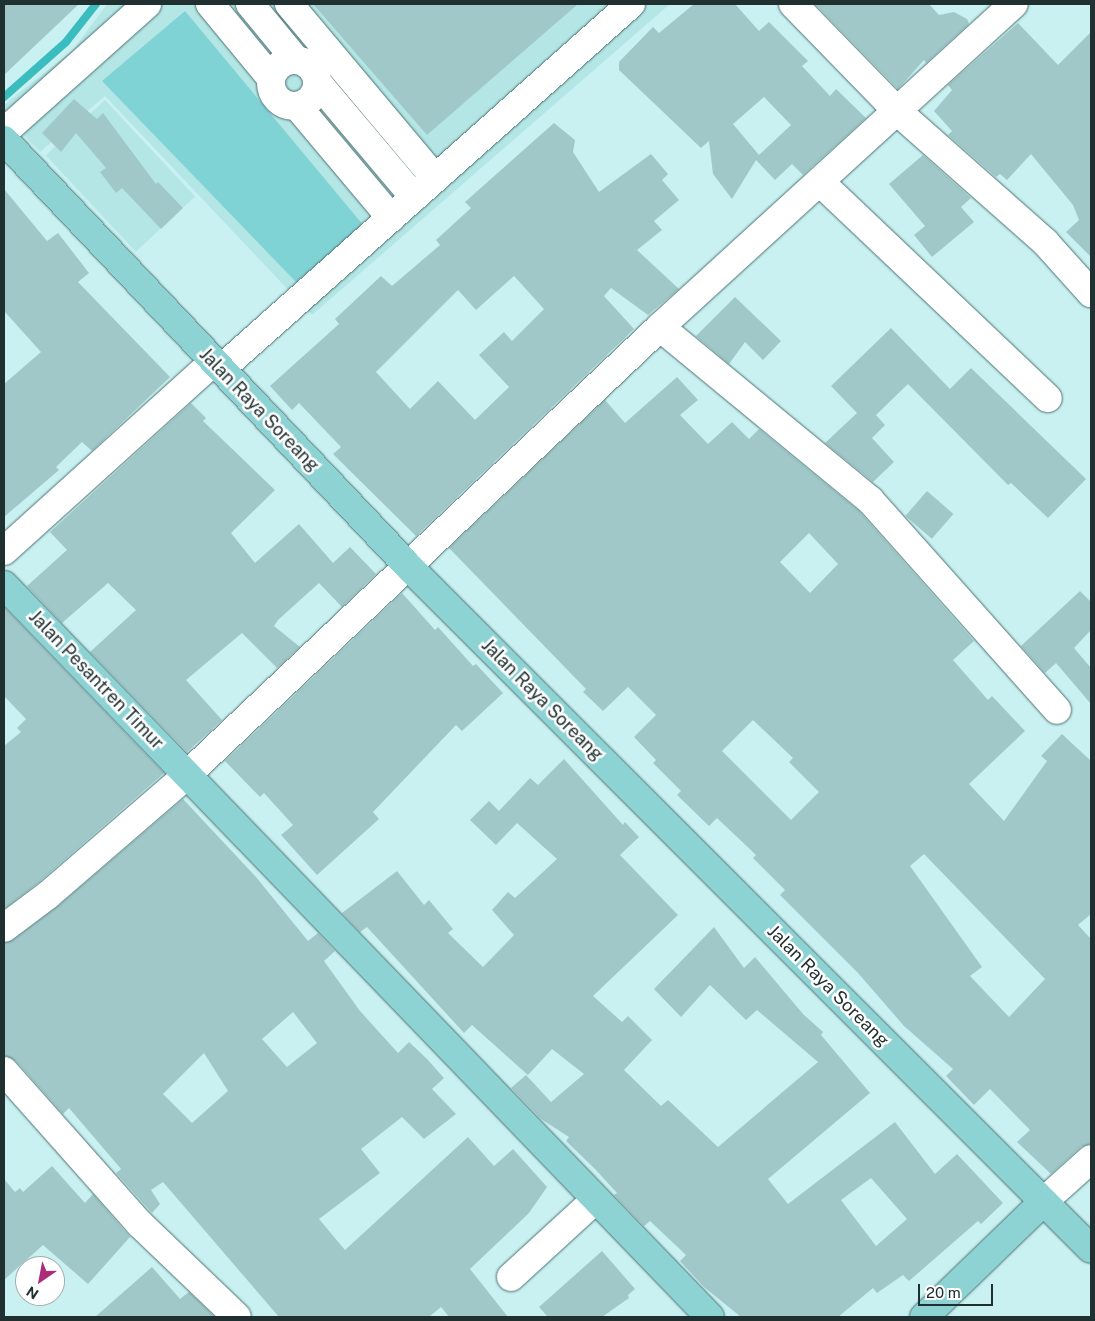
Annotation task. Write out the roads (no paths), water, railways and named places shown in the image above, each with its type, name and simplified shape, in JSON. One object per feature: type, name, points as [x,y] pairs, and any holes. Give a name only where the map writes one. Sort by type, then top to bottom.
[{"type":"main road","name":"Jalan Raya Soreang","points":[[4,140],[409,567],[1091,1249]]},
{"type":"main road","name":"Jalan Pesantren Timur","points":[[4,585],[188,774],[595,1200],[710,1317]]},
{"type":"main road","points":[[924,1317],[1043,1202]]},
{"type":"street","points":[[4,132],[147,4]]},
{"type":"street","points":[[210,4],[271,78]]},
{"type":"street","points":[[250,4],[296,60],[315,72],[318,83],[414,197]]},
{"type":"street","points":[[289,4],[435,178]]},
{"type":"street","points":[[4,551],[217,365],[391,218],[631,4]]},
{"type":"street","points":[[793,4],[897,111],[1045,242],[1091,292]]},
{"type":"street","points":[[4,928],[48,895],[188,774],[409,567],[660,327],[1014,4]]},
{"type":"street","points":[[296,60],[285,62],[276,68],[271,78],[272,90],[277,99],[287,105],[298,107],[308,102],[315,94],[318,83]]},
{"type":"street","points":[[298,107],[391,218]]},
{"type":"street","points":[[820,182],[1048,398]]},
{"type":"street","points":[[660,327],[870,500],[1058,710]]},
{"type":"street","points":[[4,1071],[140,1224],[237,1317]]},
{"type":"street","points":[[1043,1202],[1091,1159]]},
{"type":"street","points":[[511,1277],[595,1200]]},
{"type":"waterway","points":[[4,97],[66,42],[96,4]]}]
